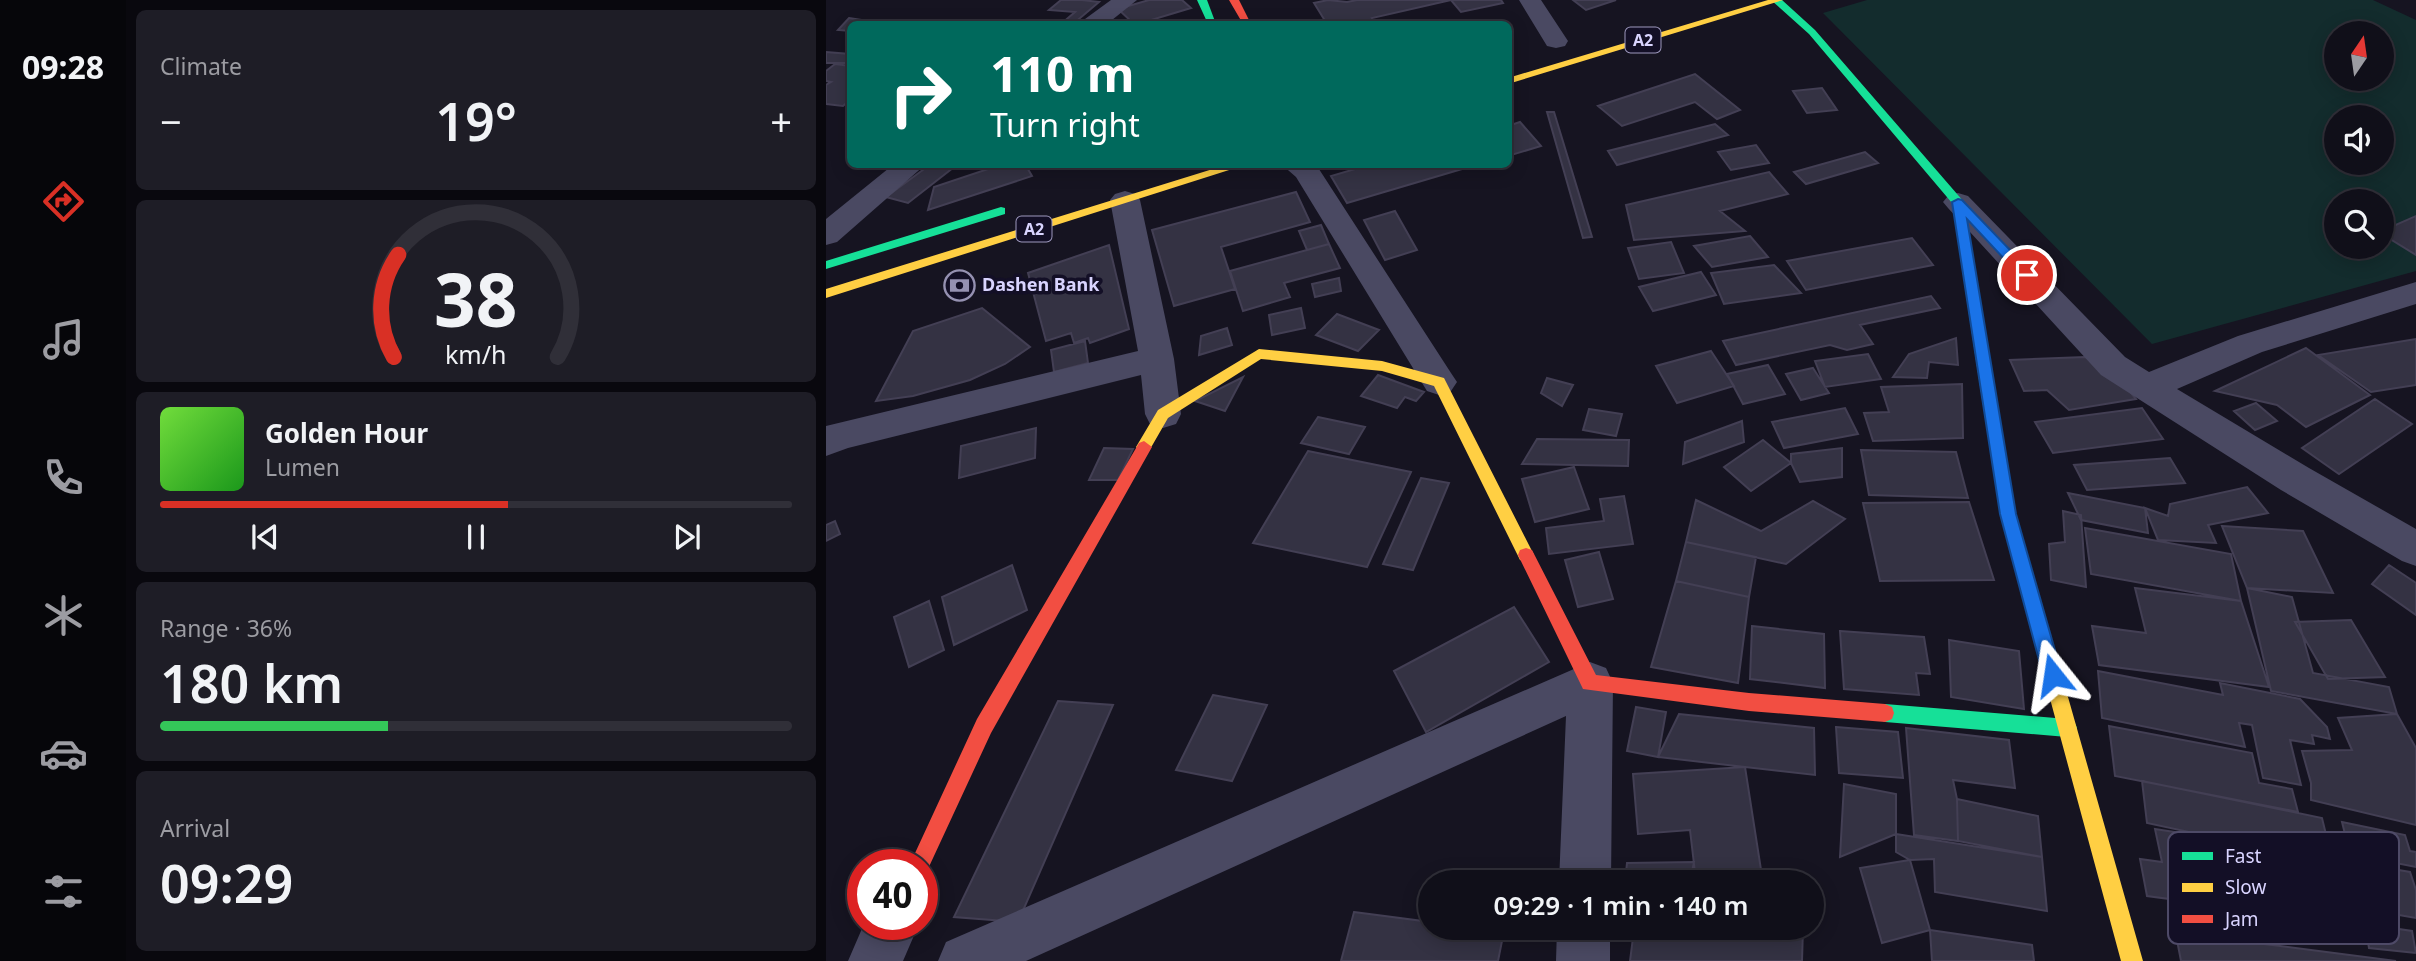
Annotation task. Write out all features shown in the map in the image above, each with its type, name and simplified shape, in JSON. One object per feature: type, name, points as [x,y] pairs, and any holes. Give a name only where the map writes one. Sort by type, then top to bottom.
[{"type":"main road","points":[[1202,0],[1211,21]]},
{"type":"main road","points":[[1234,0],[1245,21]]},
{"type":"main road","points":[[1777,0],[1812,32],[1958,202],[2008,514],[2132,961]]},
{"type":"main road","name":"A2","points":[[1512,80],[1777,0]]},
{"type":"main road","name":"A2","points":[[826,294],[1230,168]]},
{"type":"main road","name":"A2","points":[[826,265],[1023,205]]},
{"type":"main road","points":[[927,849],[984,726],[1163,414],[1259,355],[1382,366],[1439,382],[1590,683],[1749,702],[2067,728]]},
{"type":"street","points":[[1097,21],[1126,0]]},
{"type":"street","points":[[1530,0],[1557,41]]},
{"type":"street","points":[[826,235],[907,168]]},
{"type":"street","points":[[1304,168],[1439,382]]},
{"type":"street","points":[[1125,200],[1157,359],[1163,414]]},
{"type":"street","points":[[1958,202],[2113,366],[2295,479],[2416,549]]},
{"type":"street","points":[[2147,387],[2250,344],[2416,293]]},
{"type":"street","points":[[826,442],[839,436],[1157,359]]},
{"type":"street","points":[[965,961],[1590,683],[1585,870]]},
{"type":"street","points":[[875,961],[885,940]]},
{"type":"street","points":[[1583,961],[1584,940]]},
{"type":"green space","points":[[1867,0],[2373,0],[2416,20],[2416,271],[2152,344],[1823,13]]},
{"type":"building","points":[[1061,0],[1099,2],[1077,21],[1064,21],[1075,12],[1049,10]]},
{"type":"building","points":[[1149,0],[1182,0],[1191,8],[1148,21],[1131,21],[1118,9]]},
{"type":"building","points":[[1328,0],[1451,0],[1372,18],[1374,21],[1325,21],[1314,3]]},
{"type":"building","points":[[1451,0],[1501,0],[1503,3],[1461,12]]},
{"type":"building","points":[[1573,0],[1616,0],[1586,10]]},
{"type":"building","points":[[849,18],[868,21],[847,21],[847,31],[838,30]]},
{"type":"building","points":[[826,52],[847,54],[847,63],[826,63]]},
{"type":"building","points":[[835,64],[847,66],[847,103],[843,106],[826,104],[826,85],[831,82],[826,81],[826,71]]},
{"type":"building","points":[[1695,74],[1740,110],[1717,119],[1695,102],[1622,126],[1598,106]]},
{"type":"building","points":[[1822,88],[1837,110],[1807,113],[1793,91]]},
{"type":"building","points":[[1547,112],[1554,112],[1592,237],[1583,238]]},
{"type":"building","points":[[1520,122],[1541,146],[1512,155],[1512,125]]},
{"type":"building","points":[[1715,124],[1728,135],[1617,165],[1608,151]]},
{"type":"building","points":[[1756,145],[1769,163],[1731,170],[1718,152]]},
{"type":"building","points":[[1865,152],[1878,163],[1806,184],[1794,172]]},
{"type":"building","points":[[926,168],[953,168],[908,203],[886,197]]},
{"type":"building","points":[[991,168],[1027,168],[1032,176],[928,210],[934,187]]},
{"type":"building","points":[[1358,168],[1465,168],[1347,203],[1331,176]]},
{"type":"building","points":[[1769,172],[1788,194],[1720,211],[1745,231],[1634,240],[1626,205]]},
{"type":"building","points":[[1296,192],[1310,222],[1221,247],[1235,289],[1174,306],[1152,230]]},
{"type":"building","points":[[1395,211],[1417,250],[1385,260],[1364,220]]},
{"type":"building","points":[[2416,216],[2416,255],[2394,241],[2394,226]]},
{"type":"building","points":[[1321,225],[1329,244],[1307,250],[1299,231]]},
{"type":"building","points":[[1750,236],[1768,257],[1712,267],[1694,246]]},
{"type":"building","points":[[1912,238],[1933,265],[1806,290],[1787,261]]},
{"type":"building","points":[[1671,242],[1684,273],[1639,279],[1628,248]]},
{"type":"building","points":[[1329,244],[1340,268],[1284,283],[1290,297],[1243,311],[1230,271]]},
{"type":"building","points":[[1109,245],[1129,329],[1090,343],[1088,338],[1074,343],[1071,333],[1046,341],[1028,273]]},
{"type":"building","points":[[1774,265],[1801,293],[1724,304],[1711,273]]},
{"type":"building","points":[[1701,272],[1716,295],[1653,311],[1639,287]]},
{"type":"building","points":[[1339,278],[1341,291],[1315,297],[1312,284]]},
{"type":"building","points":[[1931,296],[1940,308],[1860,325],[1873,344],[1847,350],[1830,345],[1736,365],[1723,341]]},
{"type":"building","points":[[982,308],[1030,347],[1005,364],[970,380],[913,396],[876,401],[913,331]]},
{"type":"building","points":[[1301,308],[1305,328],[1272,335],[1269,315]]},
{"type":"building","points":[[1337,314],[1379,330],[1358,351],[1316,335]]},
{"type":"building","points":[[1227,328],[1232,345],[1199,355],[1201,336]]},
{"type":"building","points":[[1956,338],[1958,365],[1929,362],[1927,378],[1893,377],[1909,354]]},
{"type":"building","points":[[2416,339],[2416,385],[2371,392],[2318,355]]},
{"type":"building","points":[[1085,341],[1088,363],[1054,372],[1051,350]]},
{"type":"building","points":[[2306,348],[2370,395],[2306,427],[2277,405],[2215,391]]},
{"type":"building","points":[[1711,351],[1734,386],[1677,403],[1656,366]]},
{"type":"building","points":[[1868,354],[1881,379],[1825,387],[1815,361]]},
{"type":"building","points":[[2085,357],[2118,377],[2136,399],[2069,410],[2047,390],[2024,391],[2010,360]]},
{"type":"building","points":[[1768,365],[1785,394],[1743,404],[1727,374]]},
{"type":"building","points":[[1813,368],[1829,393],[1801,400],[1786,374]]},
{"type":"building","points":[[1378,375],[1424,392],[1416,401],[1405,397],[1397,408],[1361,396]]},
{"type":"building","points":[[1243,377],[1225,411],[1195,401]]},
{"type":"building","points":[[1547,378],[1573,385],[1562,406],[1541,393]]},
{"type":"building","points":[[1962,384],[1963,438],[1873,441],[1864,413],[1889,412],[1881,387]]},
{"type":"building","points":[[2375,399],[2412,424],[2339,474],[2302,448]]},
{"type":"building","points":[[2256,403],[2277,421],[2255,430],[2234,411]]},
{"type":"building","points":[[1845,408],[1858,434],[1784,448],[1772,422]]},
{"type":"building","points":[[2142,408],[2163,439],[2053,453],[2035,422]]},
{"type":"building","points":[[1589,409],[1622,414],[1616,436],[1583,430]]},
{"type":"building","points":[[1318,417],[1365,427],[1349,454],[1301,443]]},
{"type":"building","points":[[1742,421],[1744,442],[1683,464],[1685,442]]},
{"type":"building","points":[[1036,428],[1035,458],[959,478],[961,446]]},
{"type":"building","points":[[1537,439],[1629,440],[1628,466],[1522,464]]},
{"type":"building","points":[[1763,440],[1791,463],[1751,491],[1724,467]]},
{"type":"building","points":[[1104,448],[1133,449],[1118,480],[1089,480]]},
{"type":"building","points":[[1842,448],[1842,477],[1800,482],[1791,463],[1791,454]]},
{"type":"building","points":[[1861,450],[1956,452],[1968,498],[1869,495]]},
{"type":"building","points":[[1308,451],[1411,472],[1367,567],[1253,543]]},
{"type":"building","points":[[2170,458],[2185,483],[2087,490],[2074,465]]},
{"type":"building","points":[[1574,467],[1589,509],[1535,522],[1522,479]]},
{"type":"building","points":[[1421,478],[1449,483],[1413,570],[1383,564]]},
{"type":"building","points":[[2247,487],[2268,513],[2208,525],[2216,543],[2158,540],[2145,508],[2168,516],[2170,504]]},
{"type":"building","points":[[2068,493],[2145,508],[2148,533],[2081,520]]},
{"type":"building","points":[[1624,496],[1633,544],[1549,554],[1546,528],[1604,521],[1600,499]]},
{"type":"building","points":[[1696,500],[1761,531],[1813,501],[1845,519],[1786,564],[1686,542]]},
{"type":"building","points":[[1969,502],[1994,580],[1880,581],[1863,503]]},
{"type":"building","points":[[2063,511],[2081,515],[2086,587],[2051,580],[2049,544],[2065,542]]},
{"type":"building","points":[[835,521],[840,534],[826,541],[826,525]]},
{"type":"building","points":[[2222,526],[2303,531],[2333,593],[2247,588]]},
{"type":"building","points":[[2085,528],[2231,554],[2241,601],[2091,574]]},
{"type":"building","points":[[1686,542],[1756,557],[1749,597],[1676,581]]},
{"type":"building","points":[[1599,552],[1613,599],[1578,607],[1565,560]]},
{"type":"building","points":[[1012,565],[1027,610],[954,645],[942,597]]},
{"type":"building","points":[[2389,565],[2416,583],[2416,615],[2372,584]]},
{"type":"building","points":[[1676,581],[1749,597],[1738,683],[1651,667]]},
{"type":"building","points":[[2135,588],[2241,601],[2269,687],[2099,665],[2092,626],[2146,633]]},
{"type":"building","points":[[2247,588],[2292,597],[2313,673],[2389,687],[2397,714],[2271,691]]},
{"type":"building","points":[[929,601],[944,650],[909,667],[894,617]]},
{"type":"building","points":[[1514,607],[1549,662],[1426,732],[1394,671]]},
{"type":"building","points":[[2351,620],[2385,677],[2328,679],[2295,622]]},
{"type":"building","points":[[1752,626],[1824,634],[1825,688],[1750,679]]},
{"type":"building","points":[[1840,631],[1924,637],[1930,674],[1916,673],[1919,695],[1844,689]]},
{"type":"building","points":[[1949,640],[2019,651],[2024,709],[1951,697]]},
{"type":"building","points":[[2098,671],[2223,695],[2220,683],[2300,699],[2327,727],[2330,739],[2312,735],[2314,744],[2290,740],[2301,785],[2263,778],[2252,725],[2239,723],[2245,747],[2102,718]]},
{"type":"building","points":[[1213,695],[1267,705],[1232,781],[1176,770]]},
{"type":"building","points":[[1058,701],[1113,705],[1018,922],[954,917]]},
{"type":"building","points":[[1636,707],[1666,712],[1658,757],[1627,751]]},
{"type":"building","points":[[1679,714],[1814,728],[1815,775],[1658,757]]},
{"type":"building","points":[[2397,714],[2416,748],[2416,825],[2311,800],[2311,783],[2302,751],[2352,750],[2338,718]]},
{"type":"building","points":[[2109,726],[2252,753],[2259,783],[2292,789],[2298,812],[2115,776]]},
{"type":"building","points":[[1836,727],[1898,732],[1903,778],[1839,773]]},
{"type":"building","points":[[1906,728],[2009,740],[2015,788],[1953,780],[1957,799],[1958,841],[1914,835]]},
{"type":"building","points":[[1745,767],[1761,870],[1695,870],[1690,830],[1638,834],[1633,774]]},
{"type":"building","points":[[2142,781],[2322,818],[2325,832],[2189,832],[2147,823]]},
{"type":"building","points":[[1844,784],[1896,794],[1896,834],[1840,857]]},
{"type":"building","points":[[1957,799],[2038,816],[2042,857],[1958,841]]},
{"type":"building","points":[[2342,822],[2390,832],[2344,832]]},
{"type":"building","points":[[2155,829],[2174,832],[2168,832],[2168,899],[2147,896],[2140,859],[2162,862]]},
{"type":"building","points":[[1896,834],[2042,857],[2047,911],[1935,892],[1934,859],[1910,860],[1896,852]]},
{"type":"building","points":[[2399,834],[2405,835],[2410,851],[2416,852],[2416,867],[2399,864]]},
{"type":"building","points":[[1910,860],[1930,930],[1882,943],[1860,868]]},
{"type":"building","points":[[1694,862],[1692,870],[1626,870],[1627,863]]},
{"type":"building","points":[[2399,870],[2410,872],[2416,890],[2416,918],[2399,915]]},
{"type":"building","points":[[1354,912],[1418,920],[1418,940],[1502,940],[1498,961],[1341,961]]},
{"type":"building","points":[[2399,929],[2412,931],[2416,953],[2369,948],[2368,944],[2399,944]]},
{"type":"building","points":[[1930,930],[2032,945],[2034,961],[1932,961]]},
{"type":"building","points":[[1633,940],[1803,940],[1802,961],[1630,961]]},
{"type":"building","points":[[2178,944],[2264,944],[2396,961],[2181,961]]},
{"type":"traffic: fast","points":[[1202,0],[1211,21]]},
{"type":"traffic: fast","points":[[1776,0],[1812,32],[1958,202],[1982,354]]},
{"type":"traffic: fast","points":[[826,265],[1001,211]]},
{"type":"traffic: fast","points":[[1885,713],[2067,728]]},
{"type":"traffic: slow","points":[[1512,80],[1778,0]]},
{"type":"traffic: slow","points":[[826,294],[1230,168]]},
{"type":"traffic: slow","points":[[1144,447],[1163,414],[1259,354],[1382,366],[1439,382],[1526,555]]},
{"type":"traffic: slow","points":[[1982,354],[2008,514],[2132,961]]},
{"type":"traffic: jam","points":[[1234,0],[1245,21]]},
{"type":"traffic: jam","points":[[927,849],[984,726],[1144,447]]},
{"type":"traffic: jam","points":[[1526,555],[1590,683],[1749,702],[1885,713]]},
{"type":"place","name":"Dashen Bank","points":[[959,285]]},
{"type":"route","points":[[2027,275],[1958,202],[2008,514],[2053,675]]}]
